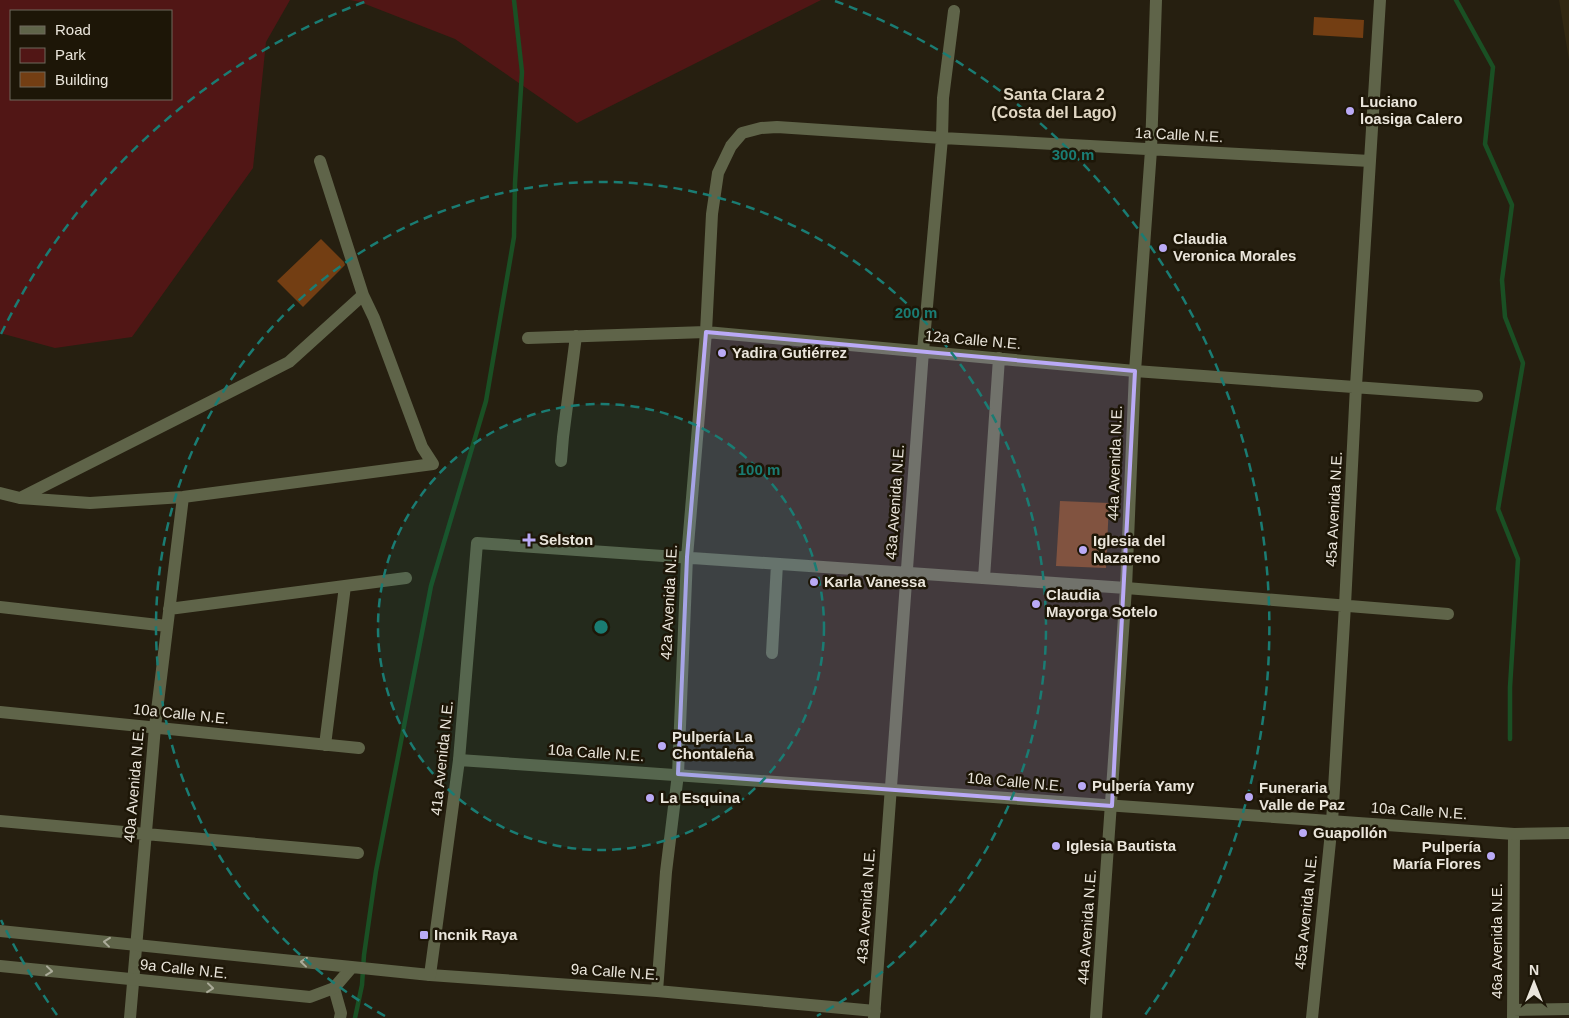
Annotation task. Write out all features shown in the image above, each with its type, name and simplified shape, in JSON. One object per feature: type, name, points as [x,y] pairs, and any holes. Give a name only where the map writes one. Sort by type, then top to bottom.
[{"type":"street","name":"44a Avenida N.E.","points":[[1096,1018],[1126,588],[1135,371],[1151,150],[1156,0]]},
{"type":"street","name":"45a Avenida N.E.","points":[[1312,1018],[1332,822],[1380,0]]},
{"type":"street","name":"43a Avenida N.E.","points":[[875,1015],[923,352],[942,138],[943,98],[954,11]]},
{"type":"street","name":"1a Calle N.E.","points":[[712,214],[718,173],[731,146],[742,133],[777,126],[942,138],[1370,161]]},
{"type":"street","points":[[0,493],[20,498],[90,503],[183,497],[433,464],[422,447],[374,318],[363,295],[320,161]]},
{"type":"street","name":"42a Avenida N.E.","points":[[657,991],[666,872],[678,774],[687,557],[706,332],[712,214]]},
{"type":"street","points":[[20,498],[289,362],[363,295]]},
{"type":"street","name":"12a Calle N.E.","points":[[528,338],[706,332],[1135,371],[1477,396]]},
{"type":"street","points":[[561,461],[576,336]]},
{"type":"street","points":[[984,578],[998,358]]},
{"type":"street","name":"40a Avenida N.E.","points":[[130,1018],[155,727],[183,497]]},
{"type":"street","name":"41a Avenida N.E.","points":[[430,975],[460,760],[477,543],[687,557]]},
{"type":"street","points":[[687,557],[1126,588],[1448,614]]},
{"type":"street","points":[[772,652],[777,564]]},
{"type":"street","points":[[169,609],[406,578]]},
{"type":"street","points":[[325,745],[345,586]]},
{"type":"street","points":[[0,607],[167,626]]},
{"type":"street","name":"10a Calle N.E.","points":[[0,712],[359,748]]},
{"type":"street","name":"10a Calle N.E.","points":[[460,760],[1514,834],[1569,833]]},
{"type":"street","points":[[0,821],[358,853]]},
{"type":"street","name":"46a Avenida N.E.","points":[[1513,1014],[1514,834]]},
{"type":"street","name":"9a Calle N.E.","points":[[0,931],[430,975],[657,991],[875,1015]]},
{"type":"street","name":"9a Calle N.E.","points":[[0,966],[310,997],[334,988],[354,967]]},
{"type":"street","points":[[334,988],[341,1013],[340,1018]]},
{"type":"street","points":[[1513,1014],[1569,1009]]},
{"type":"highlighted area","points":[[706,332],[1135,371],[1112,806],[678,774],[687,557]]},
{"type":"shaded area","points":[[1559,0],[1569,0],[1569,60]]},
{"type":"green space","points":[[0,0],[290,0],[266,42],[253,168],[132,337],[55,348],[0,333]]},
{"type":"green space","points":[[350,0],[821,0],[577,123],[455,39],[360,2]]},
{"type":"building","points":[[1314,17],[1364,20],[1363,38],[1313,35]]},
{"type":"building","points":[[321,239],[345,265],[303,307],[277,281]]},
{"type":"building","points":[[1060,501],[1109,503],[1106,568],[1056,566]]},
{"type":"waterway","points":[[355,1018],[362,985],[364,955],[376,871],[431,586],[486,401],[514,237],[515,183],[522,72],[514,0]]},
{"type":"waterway","points":[[1456,0],[1493,67],[1485,144],[1512,205],[1502,280],[1505,317],[1523,363],[1498,509],[1518,559],[1510,687],[1510,739]]},
{"type":"place","name":"Luciano loasiga Calero","points":[[1350,111]]},
{"type":"place","name":"Claudia Veronica Morales","points":[[1163,248]]},
{"type":"place","name":"Yadira Gutiérrez","points":[[722,353]]},
{"type":"place","name":"Selston","points":[[529,540]]},
{"type":"place","name":"Iglesia del Nazareno","points":[[1083,550]]},
{"type":"place","name":"Karla Vanessa","points":[[814,582]]},
{"type":"place","name":"Claudia Mayorga Sotelo","points":[[1036,604]]},
{"type":"place","name":"Pulpería La Chontaleña","points":[[662,746]]},
{"type":"place","name":"Pulpería Yamy","points":[[1082,786]]},
{"type":"place","name":"Funeraria Valle de Paz","points":[[1249,797]]},
{"type":"place","name":"La Esquina","points":[[650,798]]},
{"type":"place","name":"Guapollón","points":[[1303,833]]},
{"type":"place","name":"Iglesia Bautista","points":[[1056,846]]},
{"type":"place","name":"Pulpería María Flores","points":[[1491,856]]},
{"type":"place","name":"Incnik Raya","points":[[424,935]]},
{"type":"district","name":"Santa Clara 2 (Costa del Lago)","points":[[1054,103]]}]
